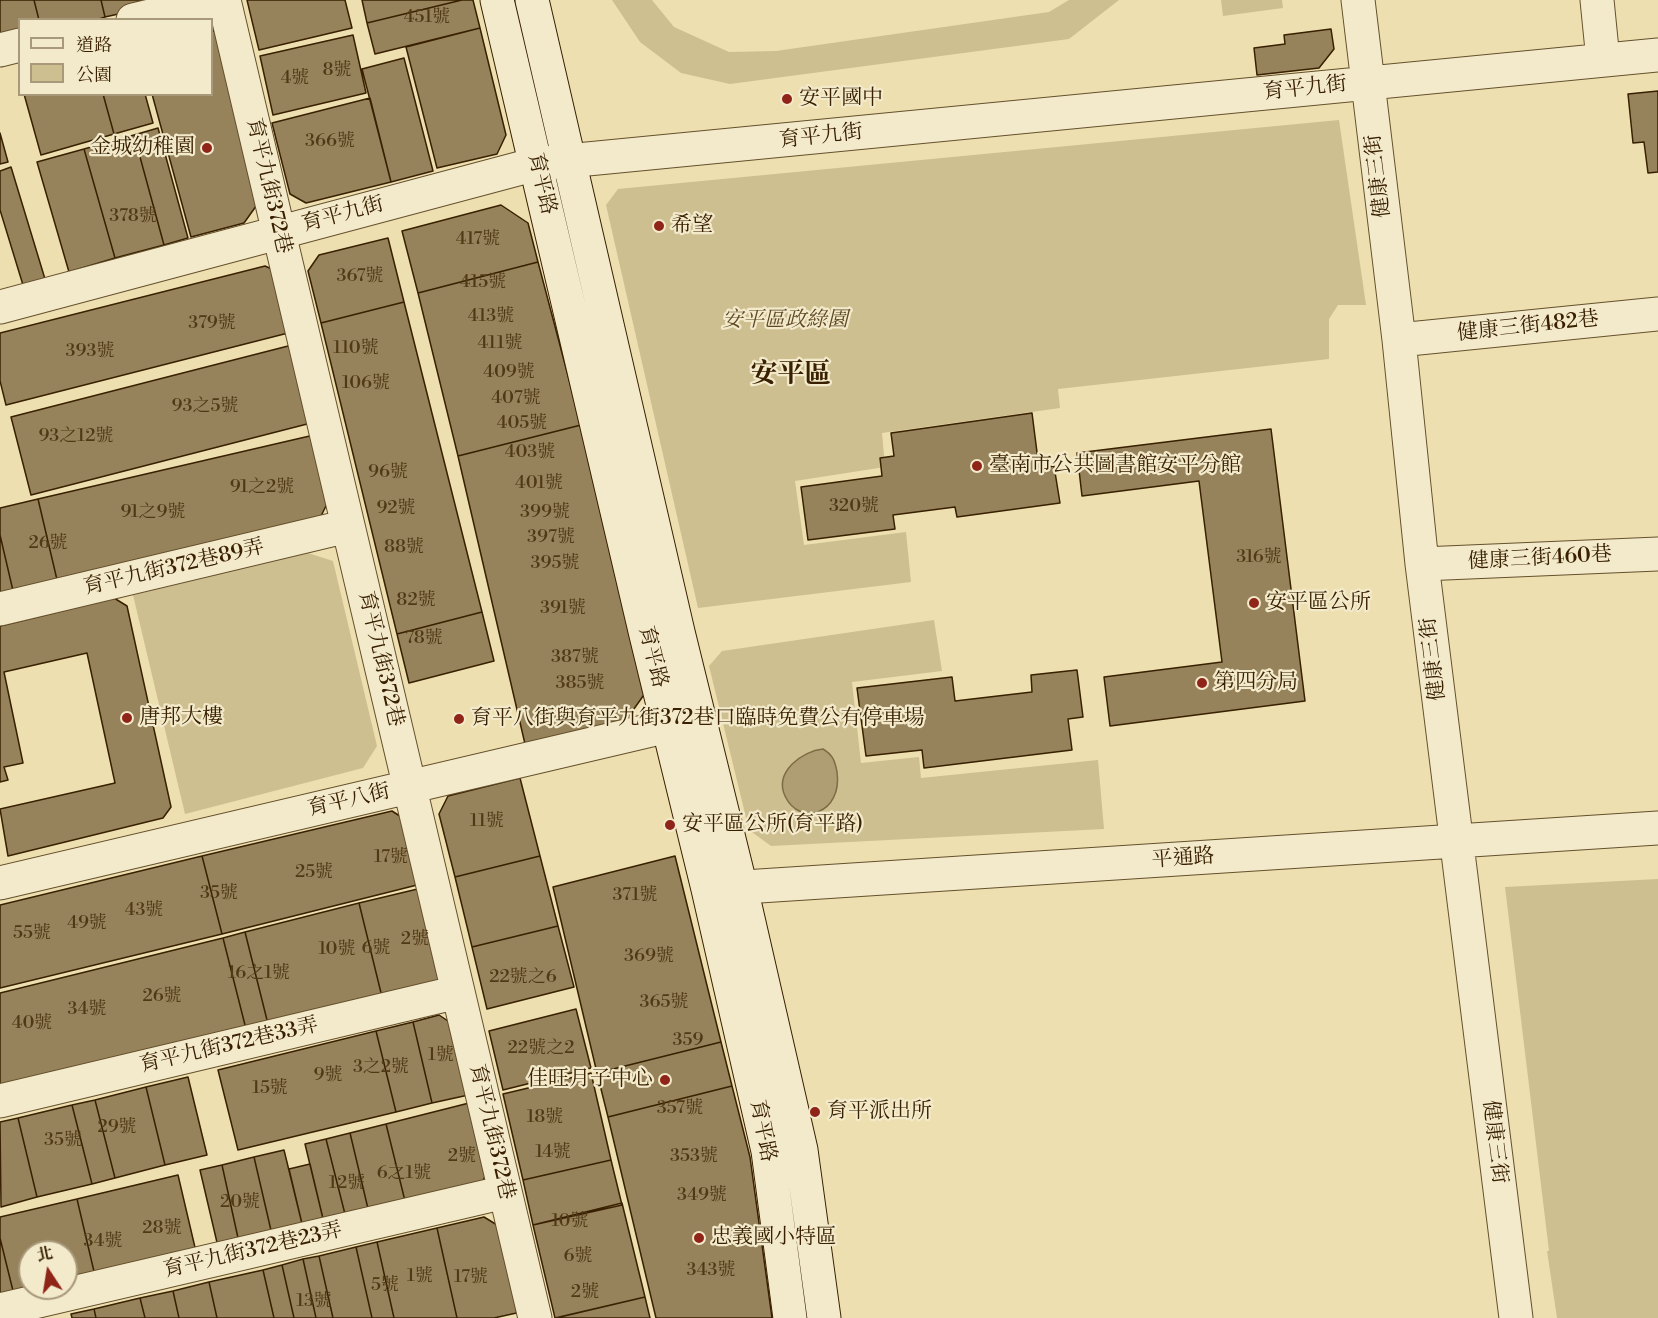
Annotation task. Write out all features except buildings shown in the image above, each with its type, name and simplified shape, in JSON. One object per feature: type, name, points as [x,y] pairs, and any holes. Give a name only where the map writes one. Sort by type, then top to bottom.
[{"type":"street","points":[[142,18],[219,0]]},
{"type":"street","name":"育平九街372巷","points":[[224,0],[535,1318]]},
{"type":"street","name":"育平路","points":[[497,0],[536,164],[684,722],[741,888],[801,1150],[824,1318]]},
{"type":"street","name":"育平路","points":[[532,0],[569,161],[684,722],[708,889],[768,1151],[790,1318]]},
{"type":"street","name":"健康三街","points":[[1358,0],[1399,340],[1422,564],[1516,1318]]},
{"type":"street","points":[[1597,0],[1604,60]]},
{"type":"street","points":[[0,50],[18,46]]},
{"type":"street","name":"育平九街","points":[[0,307],[536,164],[1658,55]]},
{"type":"street","name":"健康三街482巷","points":[[1399,340],[1658,314]]},
{"type":"street","name":"育平九街372巷89弄","points":[[0,609],[348,526]]},
{"type":"street","name":"健康三街460巷","points":[[1422,564],[1658,554]]},
{"type":"street","name":"育平八街","points":[[0,883],[684,722]]},
{"type":"street","name":"平通路","points":[[708,889],[1658,828]]},
{"type":"street","name":"育平九街372巷33弄","points":[[0,1101],[458,992]]},
{"type":"street","name":"育平九街372巷23弄","points":[[0,1310],[505,1192]]},
{"type":"green space","points":[[612,0],[652,0],[674,27],[729,52],[776,51],[1049,12],[1069,0],[1119,0],[1069,39],[730,84],[681,73],[640,42]]},
{"type":"green space","points":[[1221,0],[1282,0],[1283,8],[1223,16]]},
{"type":"green space","name":"安平區政綠園","points":[[1339,120],[1366,305],[1338,305],[1329,319],[1329,359],[1058,389],[1060,408],[882,433],[885,467],[795,481],[804,545],[906,532],[911,582],[698,608],[606,205],[618,189]]},
{"type":"green space","points":[[308,553],[333,561],[377,746],[363,768],[185,814],[133,595]]},
{"type":"green space","points":[[934,620],[942,671],[852,682],[861,763],[919,757],[921,778],[1098,760],[1104,829],[771,846],[749,830],[709,666],[722,651]]},
{"type":"green space","points":[[1658,879],[1658,1318],[1557,1318],[1547,1251],[1549,1251],[1505,887]]},
{"type":"shaded area","points":[[823,749],[831,756],[837,772],[834,798],[819,811],[800,812],[785,796],[783,779],[792,764],[799,758]]},
{"type":"place","name":"安平國中","points":[[787,99]]},
{"type":"place","name":"金城幼稚園","points":[[207,148]]},
{"type":"place","name":"希望","points":[[659,226]]},
{"type":"place","name":"臺南市公共圖書館安平分館","points":[[977,466]]},
{"type":"place","name":"安平區公所","points":[[1254,603]]},
{"type":"place","name":"第四分局","points":[[1202,683]]},
{"type":"place","name":"唐邦大樓","points":[[127,718]]},
{"type":"place","name":"育平八街與育平九街372巷口臨時免費公有停車場","points":[[459,719]]},
{"type":"place","name":"安平區公所(育平路)","points":[[670,825]]},
{"type":"place","name":"佳旺月子中心","points":[[665,1080]]},
{"type":"place","name":"育平派出所","points":[[815,1112]]},
{"type":"place","name":"忠義國小特區","points":[[699,1238]]},
{"type":"district","name":"安平區","points":[[791,376]]}]
